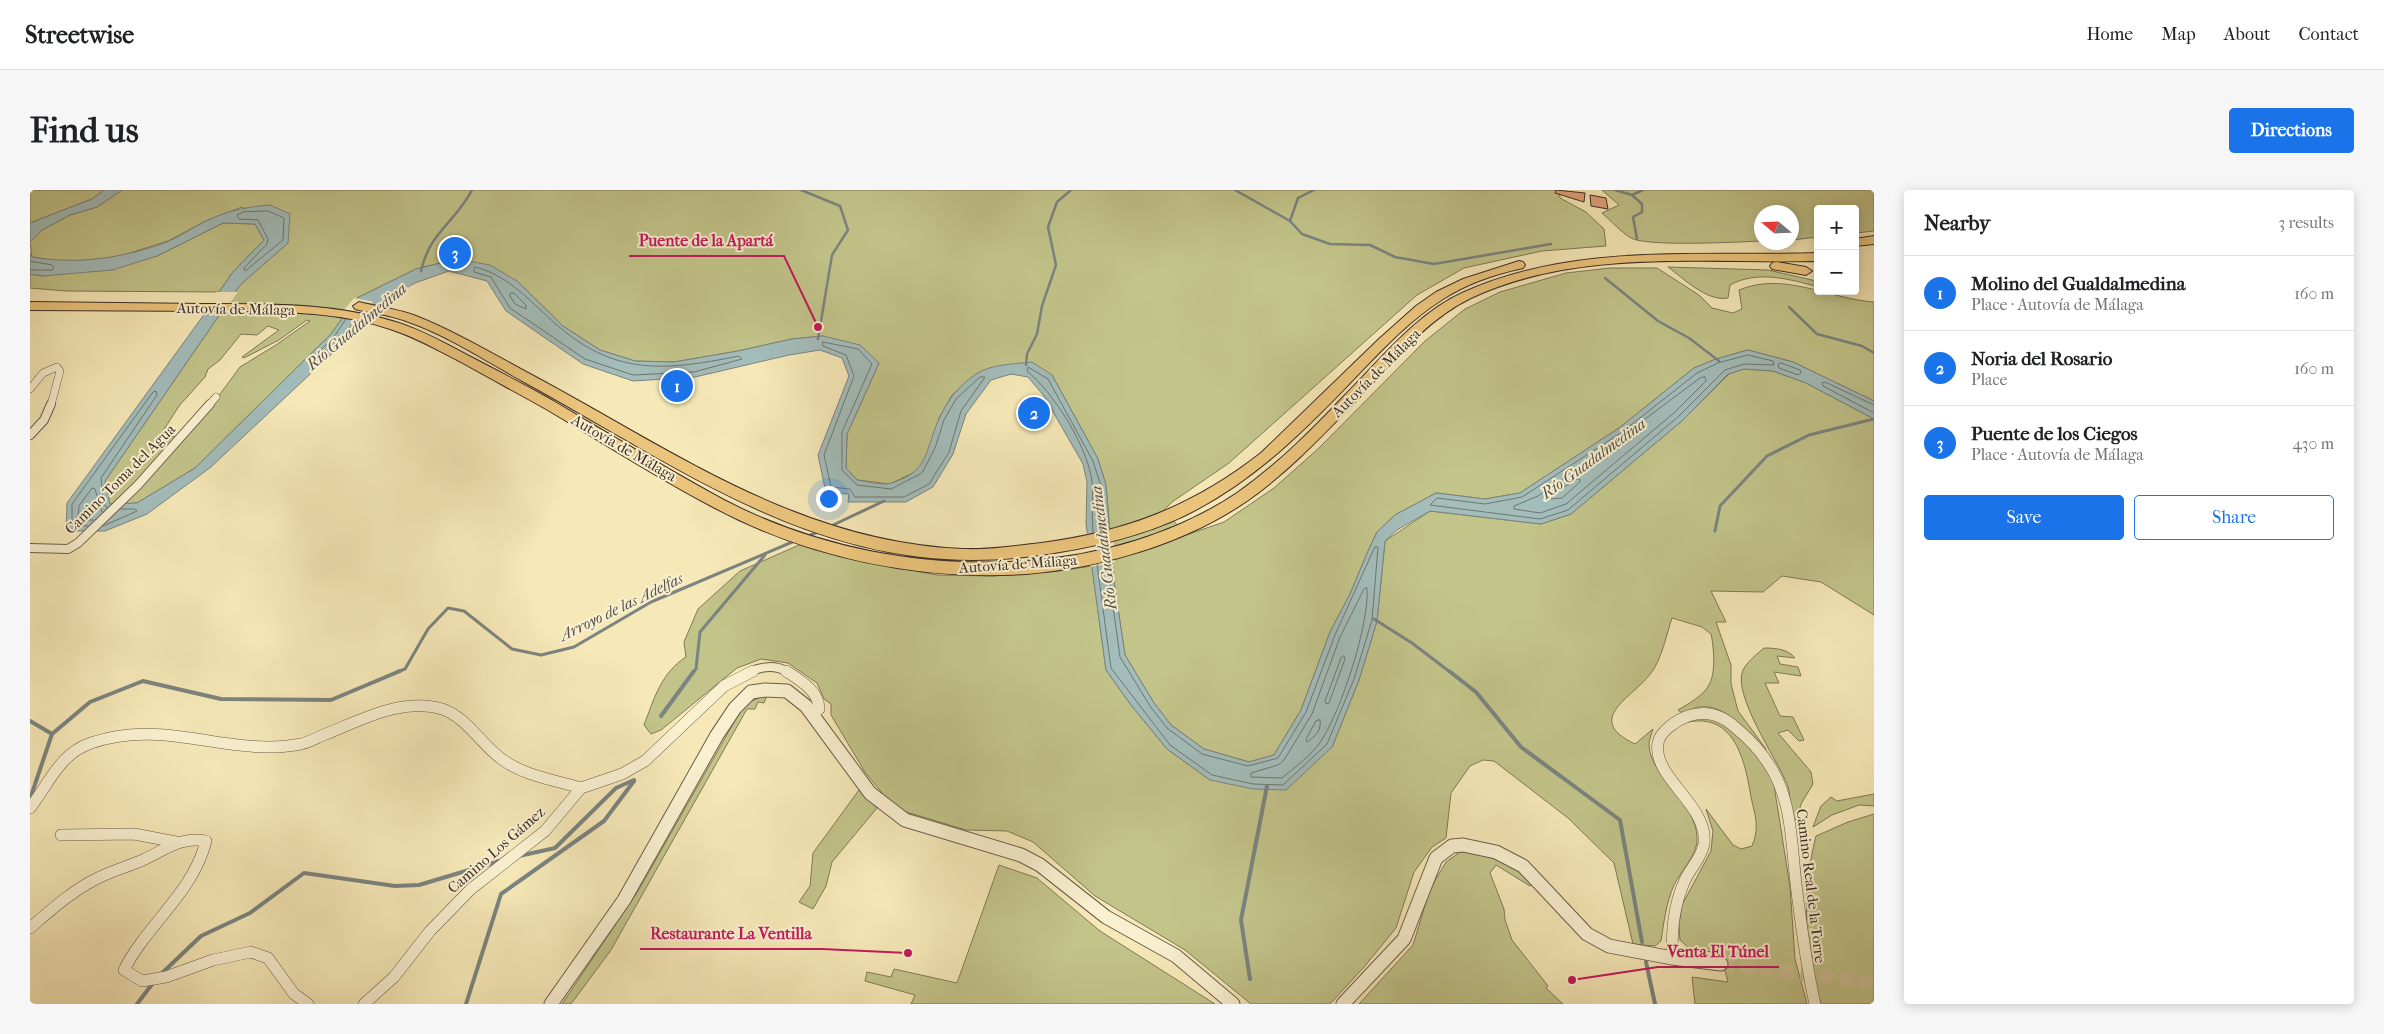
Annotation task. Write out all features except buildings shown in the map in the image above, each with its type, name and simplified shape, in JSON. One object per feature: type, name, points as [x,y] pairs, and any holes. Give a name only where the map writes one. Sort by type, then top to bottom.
[{"type":"highway","points":[[1859,242],[1874,240]]},
{"type":"highway","name":"Autovía de Málaga","points":[[290,303],[399,327],[435,343],[527,392],[721,504],[785,533],[828,547],[910,557],[971,570],[1087,542],[1170,518],[1211,498],[1240,478],[1306,420],[1402,324],[1449,290],[1482,275],[1523,264],[1576,254],[1814,247]]},
{"type":"highway","points":[[1859,254],[1874,252]]},
{"type":"highway","name":"Autovía de Málaga","points":[[1016,559],[1092,558],[1128,549],[1181,530],[1220,512],[1252,491],[1284,464],[1425,324],[1464,297],[1496,283],[1558,266],[1617,260],[1814,257]]},
{"type":"highway","points":[[1702,259],[1727,263],[1768,265],[1806,271],[1803,263],[1814,262]]},
{"type":"highway","name":"Autovía de Málaga","points":[[30,296],[181,303]]},
{"type":"highway","name":"Autovía de Málaga","points":[[30,306],[181,303],[344,303],[410,318],[447,335],[530,379],[731,492],[810,524],[869,541],[910,557]]},
{"type":"street","points":[[30,389],[43,373],[57,367],[60,371],[50,410],[44,423],[30,435]]},
{"type":"street","name":"Camino Toma del Agua","points":[[30,548],[68,549],[78,543],[138,484],[216,397]]},
{"type":"street","points":[[30,808],[43,793],[54,773],[74,751],[109,738],[144,732],[205,738],[256,747],[301,744],[379,713],[415,707],[443,709],[473,732],[503,760],[534,774],[581,788],[622,774],[645,761],[724,686],[761,667],[782,670],[805,683],[819,702],[819,709],[813,714]]},
{"type":"street","points":[[551,1004],[624,900],[735,708],[751,692],[764,690],[787,691],[813,714],[870,793],[904,820],[1021,855],[1106,917],[1176,956],[1233,1004]]},
{"type":"street","name":"Camino Real de la Torre","points":[[1672,958],[1674,905],[1704,844],[1704,830],[1698,816],[1664,766],[1658,754],[1658,743],[1664,732],[1679,720],[1689,715],[1708,712],[1730,722],[1745,735],[1774,771],[1784,792],[1793,839],[1805,964],[1815,1004]]},
{"type":"street","name":"Camino Los Gámez","points":[[364,1004],[394,977],[430,931],[471,889],[545,831],[581,788]]},
{"type":"street","points":[[61,834],[132,833],[155,835],[176,842]]},
{"type":"street","points":[[30,928],[53,907],[93,881],[148,858],[176,842],[195,837],[206,841],[204,856],[170,907],[137,947],[124,970],[142,981],[166,977],[213,960],[250,952],[268,958],[294,994],[308,1004]]},
{"type":"street","points":[[1343,1004],[1404,939],[1436,858],[1452,846],[1462,845],[1496,852],[1524,866],[1588,934],[1609,946],[1672,958],[1720,964]]},
{"type":"green space","points":[[30,190],[104,190],[92,199],[30,223]]},
{"type":"green space","points":[[122,190],[1559,190],[1560,198],[1586,212],[1604,229],[1606,246],[1542,251],[1464,268],[1417,295],[1229,463],[1172,502],[1164,510],[1186,535],[1224,522],[1274,488],[1319,448],[1425,341],[1465,309],[1500,292],[1566,273],[1610,268],[1657,268],[1699,295],[1712,308],[1733,313],[1742,309],[1739,290],[1773,283],[1814,290],[1814,295],[1836,295],[1874,302],[1874,401],[1793,362],[1748,350],[1716,359],[1694,368],[1619,428],[1520,493],[1485,499],[1436,493],[1395,515],[1377,532],[1350,594],[1330,632],[1301,710],[1274,755],[1249,762],[1204,749],[1171,725],[1154,703],[1125,655],[1114,582],[1106,485],[1098,459],[1052,375],[978,373],[952,395],[939,418],[931,446],[919,470],[890,484],[857,480],[846,468],[847,434],[879,363],[823,336],[792,339],[674,362],[635,361],[600,350],[563,326],[517,281],[457,259],[416,269],[357,298],[331,334],[195,468],[137,503],[122,504],[215,401],[240,367],[310,321],[307,320],[279,340],[244,358],[242,357],[279,330],[268,326],[257,335],[241,334],[220,360],[208,369],[205,377],[179,406],[155,440],[161,445],[171,436],[178,437],[114,504],[109,504],[105,481],[240,285],[288,243],[242,207],[204,222],[168,241],[114,258],[60,262],[32,257],[30,242],[42,230],[70,215],[97,207]]},
{"type":"green space","points":[[1602,190],[1874,190],[1874,231],[1859,233],[1859,205],[1814,205],[1814,237],[1799,239],[1799,205],[1754,205],[1754,241],[1694,243],[1640,241],[1627,236],[1602,213],[1619,205]]},
{"type":"green space","points":[[223,223],[255,224],[264,240],[232,273],[219,292],[66,291],[30,288],[30,274],[43,276],[157,256]]},
{"type":"green space","points":[[1668,267],[1768,270],[1814,281],[1814,286],[1774,277],[1740,280],[1730,285],[1728,298],[1712,296],[1696,288]]},
{"type":"green space","points":[[1744,369],[1773,371],[1806,383],[1874,419],[1874,615],[1821,582],[1782,576],[1763,592],[1711,591],[1726,622],[1716,622],[1731,665],[1731,684],[1738,711],[1766,749],[1765,753],[1736,721],[1719,710],[1709,707],[1698,707],[1683,714],[1678,710],[1699,696],[1709,685],[1713,674],[1714,653],[1711,634],[1702,627],[1672,618],[1655,668],[1624,699],[1612,717],[1613,726],[1620,735],[1635,744],[1653,729],[1649,742],[1651,756],[1664,779],[1690,813],[1695,825],[1697,844],[1689,862],[1671,892],[1661,941],[1655,946],[1633,944],[1614,863],[1568,818],[1494,761],[1483,760],[1470,766],[1451,793],[1446,838],[1432,847],[1414,872],[1396,928],[1365,966],[1330,1004],[1251,1004],[1185,950],[1095,896],[1033,842],[1007,831],[966,830],[903,811],[887,799],[865,772],[831,715],[831,704],[824,699],[817,683],[788,663],[761,659],[737,668],[661,730],[651,734],[644,725],[659,687],[677,663],[686,657],[684,642],[698,609],[740,571],[799,545],[855,560],[937,575],[993,576],[1059,571],[1092,566],[1106,670],[1131,705],[1167,749],[1210,780],[1332,747],[1359,680],[1377,621],[1385,541],[1430,511],[1541,524],[1571,514],[1683,420],[1729,374]]},
{"type":"green space","points":[[1764,648],[1781,650],[1792,655],[1795,658],[1777,656],[1780,664],[1798,667],[1801,676],[1774,672],[1779,683],[1765,683],[1780,716],[1793,717],[1804,740],[1799,741],[1788,730],[1778,733],[1811,772],[1813,784],[1801,804],[1797,820],[1792,819],[1787,784],[1749,710],[1741,681],[1743,670]]},
{"type":"green space","points":[[767,695],[764,703],[758,702],[755,709],[747,709],[611,950],[571,1004],[562,1004],[638,891],[741,710],[749,702]]},
{"type":"green space","points":[[1698,717],[1711,718],[1725,723],[1762,760],[1774,785],[1790,887],[1795,959],[1807,1004],[1695,1004],[1692,977],[1728,982],[1720,953],[1690,949],[1680,940],[1679,925],[1682,905],[1711,851],[1713,831],[1706,809],[1733,845],[1741,849],[1752,846],[1756,833],[1755,816],[1745,769],[1735,743],[1727,732],[1717,725],[1704,721],[1688,722]]},
{"type":"green space","points":[[859,790],[877,808],[832,862],[826,886],[813,909],[799,902],[810,886],[813,853]]},
{"type":"green space","points":[[1874,794],[1874,806],[1859,805],[1832,815],[1813,827],[1821,806],[1831,797],[1837,801]]},
{"type":"green space","points":[[1874,814],[1874,1004],[1821,1004],[1811,962],[1806,920],[1808,878],[1816,836],[1848,822]]},
{"type":"green space","points":[[1460,852],[1490,857],[1516,870],[1533,882],[1530,886],[1496,865],[1490,873],[1504,909],[1505,920],[1512,940],[1548,986],[1546,988],[1563,1004],[1359,1004],[1413,945],[1430,889],[1446,862]]},
{"type":"green space","points":[[999,865],[1037,878],[1100,931],[1215,1004],[911,1004],[915,995],[865,981],[867,972],[891,977],[894,969],[957,983]]},
{"type":"water","points":[[104,190],[122,190],[97,207],[70,215],[42,230],[30,242],[30,223],[92,199]]},
{"type":"water","points":[[270,205],[290,214],[288,243],[240,285],[105,481],[110,504],[137,503],[195,468],[331,334],[357,298],[416,269],[457,259],[490,265],[517,281],[563,326],[600,350],[635,361],[674,362],[792,339],[823,336],[860,345],[879,363],[847,434],[846,468],[857,480],[879,484],[887,484],[904,478],[920,465],[925,457],[943,410],[955,393],[976,374],[989,368],[1003,365],[1032,362],[1052,375],[1098,459],[1106,485],[1114,582],[1125,655],[1154,703],[1171,725],[1204,749],[1249,762],[1274,755],[1301,710],[1330,632],[1350,594],[1377,532],[1395,515],[1436,493],[1485,499],[1520,493],[1619,428],[1694,368],[1716,359],[1748,350],[1793,362],[1874,401],[1874,419],[1806,383],[1773,371],[1744,369],[1728,374],[1683,420],[1571,514],[1541,524],[1430,511],[1397,530],[1385,541],[1377,621],[1359,680],[1332,747],[1286,790],[1253,789],[1210,780],[1167,749],[1131,705],[1106,670],[1086,524],[1087,482],[1083,464],[1044,396],[1028,377],[1011,374],[991,380],[966,414],[953,454],[933,487],[906,502],[848,502],[849,494],[826,493],[818,455],[849,376],[842,358],[820,350],[789,355],[695,377],[633,381],[583,364],[506,311],[487,281],[449,271],[415,283],[380,303],[339,347],[211,467],[147,514],[105,531],[66,531],[67,503],[203,316],[232,273],[264,240],[255,224],[223,223],[157,256],[112,270],[43,276],[30,274],[30,253],[32,257],[66,260],[117,256],[167,242],[212,218],[228,212]]},
{"type":"pier","points":[[216,292],[238,292],[223,313],[202,313]]},
{"type":"pier","points":[[354,298],[384,304],[365,323],[338,317]]},
{"type":"pier","points":[[1112,528],[1115,562],[1090,567],[1085,534]]},
{"type":"waterway","points":[[421,271],[430,246],[472,190]]},
{"type":"waterway","points":[[801,190],[840,206],[848,230],[832,255],[818,339]]},
{"type":"waterway","points":[[1026,365],[1027,354],[1037,334],[1042,306],[1056,265],[1048,227],[1057,202],[1071,190]]},
{"type":"waterway","points":[[1235,190],[1290,221]]},
{"type":"waterway","points":[[1290,221],[1298,198],[1314,190]]},
{"type":"waterway","points":[[1615,190],[1632,195]]},
{"type":"waterway","points":[[1632,195],[1643,190]]},
{"type":"waterway","points":[[1632,195],[1642,204],[1642,212],[1633,217],[1637,239]]},
{"type":"waterway","points":[[1290,221],[1302,234],[1330,244],[1370,245],[1395,257],[1434,264],[1551,244]]},
{"type":"waterway","points":[[1605,278],[1658,321],[1689,338],[1719,361]]},
{"type":"waterway","name":"Río Guadalmedina","points":[[357,323],[404,284]]},
{"type":"waterway","points":[[1789,307],[1817,334],[1862,346],[1874,353]]},
{"type":"waterway","points":[[1715,531],[1720,506],[1767,456],[1809,435],[1874,419]]},
{"type":"waterway","name":"Arroyo de las Adelfas","points":[[831,526],[884,501]]},
{"type":"waterway","name":"Arroyo de las Adelfas","points":[[808,536],[821,531]]},
{"type":"waterway","name":"Arroyo de las Adelfas","points":[[397,672],[405,669],[428,629],[448,608],[464,611],[512,649],[541,655],[574,647],[651,602],[797,540]]},
{"type":"waterway","points":[[694,671],[696,669],[700,632],[765,555]]},
{"type":"waterway","points":[[1374,619],[1412,643],[1450,672]]},
{"type":"waterway","name":"Arroyo de las Adelfas","points":[[52,734],[90,702],[143,681],[221,699],[331,700],[400,671]]},
{"type":"waterway","points":[[661,716],[694,671]]},
{"type":"waterway","points":[[1449,671],[1476,692],[1521,747],[1620,820],[1642,942]]},
{"type":"waterway","points":[[30,721],[52,734]]},
{"type":"waterway","name":"Arroyo de las Adelfas","points":[[30,799],[52,734]]},
{"type":"waterway","points":[[519,856],[555,848],[616,788],[634,780]]},
{"type":"waterway","points":[[466,1004],[501,894],[604,821],[634,781]]},
{"type":"waterway","points":[[1250,979],[1241,920],[1267,786]]},
{"type":"waterway","points":[[159,976],[201,936],[250,913],[304,873],[395,886],[419,885],[499,861]]},
{"type":"waterway","points":[[1646,962],[1655,1004]]},
{"type":"waterway","points":[[137,1004],[153,983]]},
{"type":"tunnel","points":[[1721,964],[1874,983]]},
{"type":"place","name":"Puente de los Ciegos","points":[[455,253]]},
{"type":"place","name":"Puente de la Apartá","points":[[818,327]]},
{"type":"place","name":"Molino del Gualdalmedina","points":[[677,386]]},
{"type":"place","name":"Noria del Rosario","points":[[1034,413]]},
{"type":"place","name":"Restaurante La Ventilla","points":[[908,953]]},
{"type":"place","name":"Venta El Túnel","points":[[1572,980]]}]
